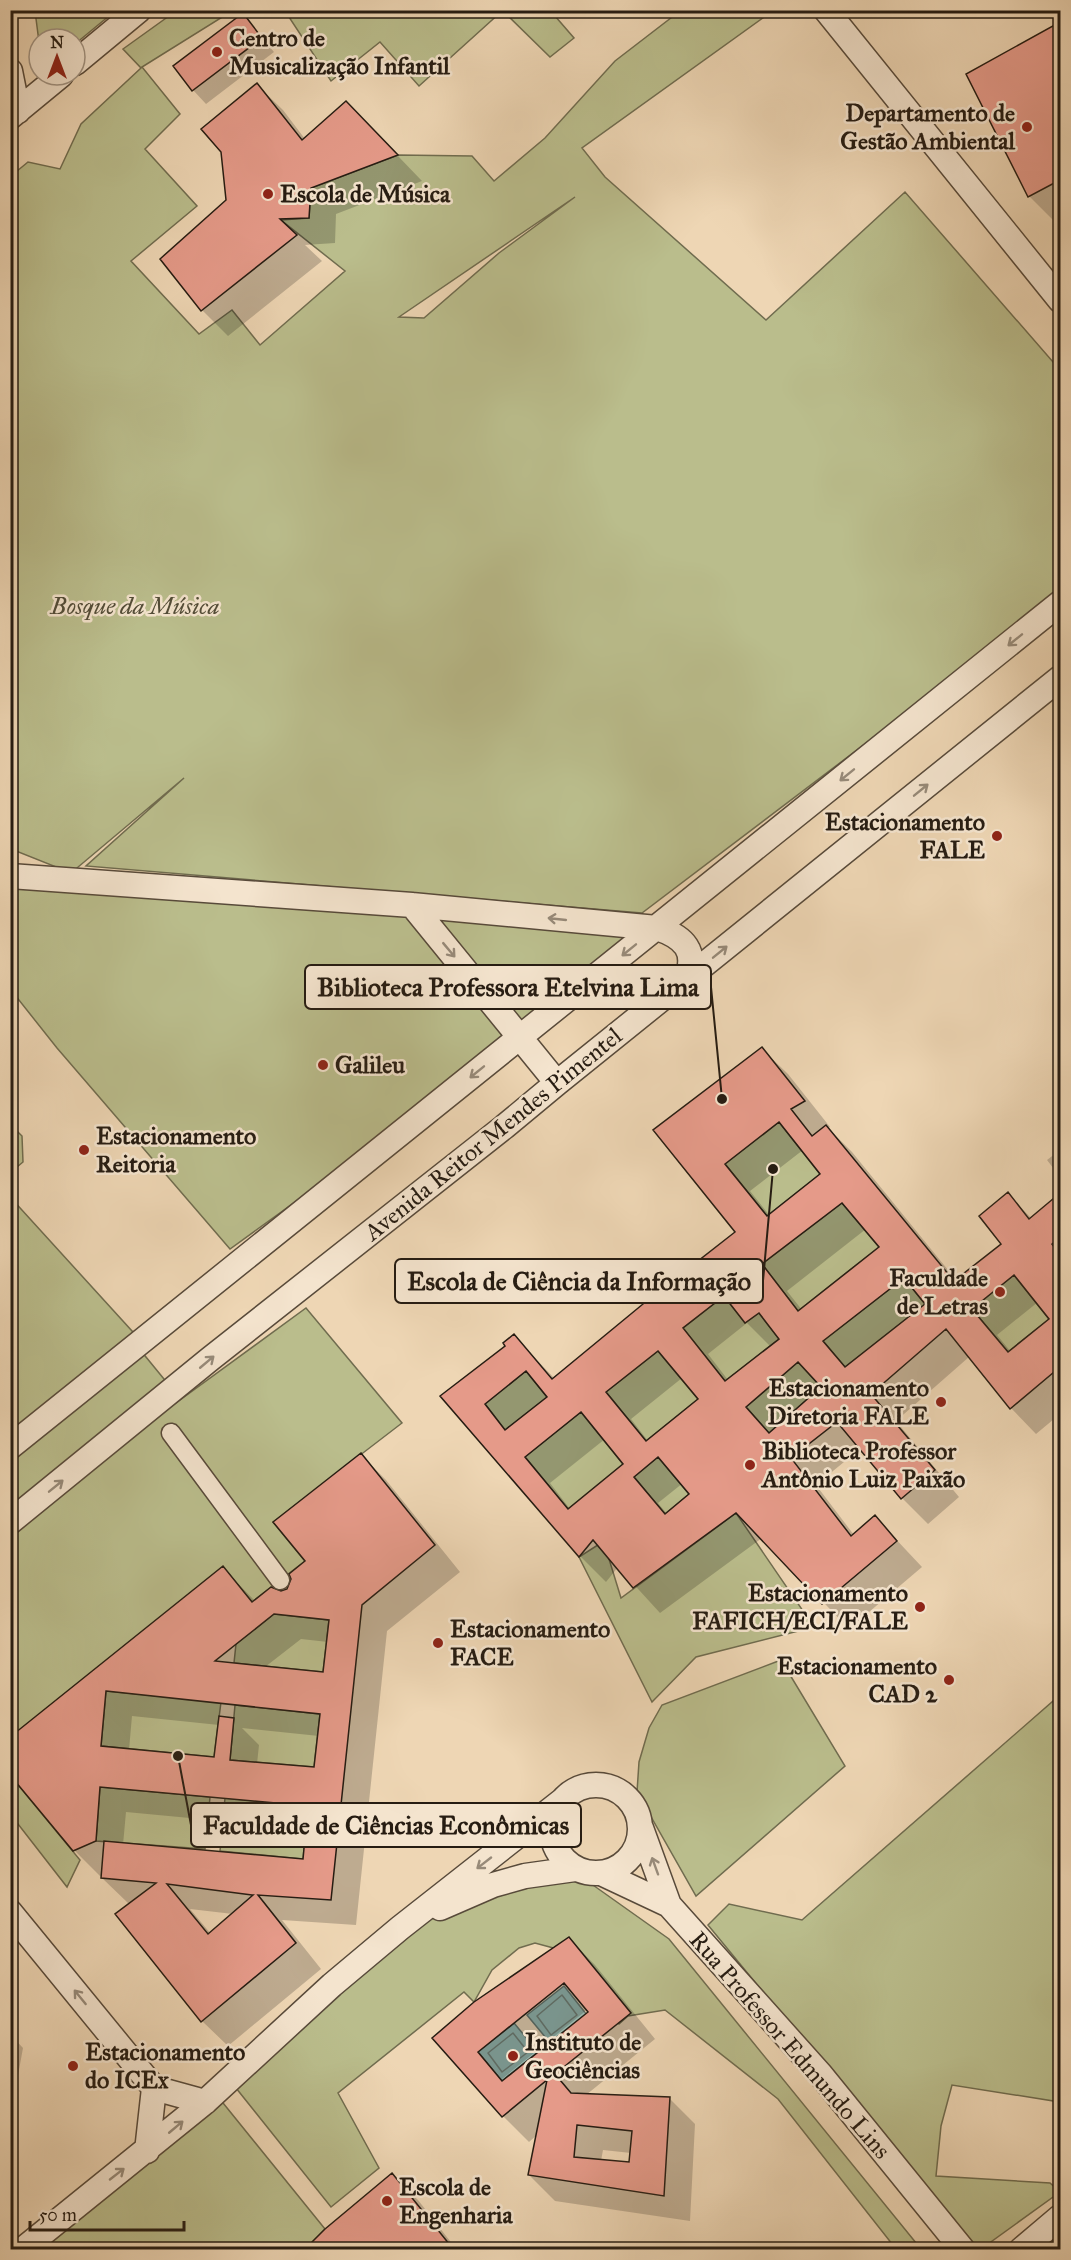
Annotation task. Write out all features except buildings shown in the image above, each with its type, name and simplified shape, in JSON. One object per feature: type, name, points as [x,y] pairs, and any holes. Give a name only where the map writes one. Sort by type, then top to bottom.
[{"type":"street","points":[[87,53],[139,10]]},
{"type":"street","points":[[836,16],[1060,300]]},
{"type":"street","points":[[10,71],[14,114]]},
{"type":"street","points":[[14,114],[47,87]]},
{"type":"street","points":[[10,1447],[1060,603]]},
{"type":"street","name":"Avenida Reitor Mendes Pimentel","points":[[10,1522],[1060,678]]},
{"type":"street","points":[[10,876],[412,905],[657,928],[672,933],[683,941],[690,953],[691,967],[686,980]]},
{"type":"street","points":[[412,905],[557,1083]]},
{"type":"street","points":[[171,1433],[280,1580]]},
{"type":"street","points":[[575,1869],[558,1852],[553,1839],[552,1825],[555,1812],[569,1792],[597,1785],[621,1792],[631,1801],[638,1813],[641,1828],[639,1841],[630,1858],[614,1869],[601,1873]]},
{"type":"street","points":[[22,2250],[205,2102],[332,1985],[563,1800]]},
{"type":"street","name":"Rua Professor Edmundo Lins","points":[[641,1828],[669,1905],[821,2075],[963,2250]]},
{"type":"street","points":[[413,1919],[504,1882],[525,1876],[575,1869],[601,1873],[669,1905]]},
{"type":"street","points":[[10,1912],[154,2088],[205,2102]]},
{"type":"street","points":[[147,2151],[154,2088]]},
{"type":"street","points":[[1021,2250],[1060,2217]]},
{"type":"green space","points":[[35,10],[115,11],[87,34],[87,27],[37,27]]},
{"type":"green space","name":"Bosque da Música","points":[[774,10],[582,148],[605,177],[766,320],[905,192],[1060,370],[1060,596],[642,913],[86,866],[184,778],[71,873],[11,849],[11,176],[28,162],[60,169],[81,124],[141,68],[123,49],[176,11],[232,11],[142,67],[180,114],[145,149],[197,206],[131,261],[199,334],[232,310],[260,345],[345,271],[281,220],[309,218],[311,188],[398,155],[472,156],[494,181],[545,138],[615,61],[680,11]],"holes":[[[575,197],[499,253],[424,318],[399,317]]]},
{"type":"green space","points":[[285,11],[502,11],[419,86],[380,42],[331,81]]},
{"type":"green space","points":[[503,11],[560,11],[555,16],[574,38],[550,57]]},
{"type":"green space","points":[[10,883],[402,909],[510,1030],[320,1184],[230,1249],[57,1048],[11,990]]},
{"type":"green space","points":[[412,905],[657,928],[520,1038]]},
{"type":"green space","points":[[779,1122],[820,1174],[767,1216],[725,1164]]},
{"type":"green space","points":[[11,1125],[22,1136],[23,1162],[11,1172]]},
{"type":"green space","points":[[11,1198],[142,1342],[137,1346],[173,1390],[143,1427],[306,1308],[402,1423],[273,1522],[305,1561],[252,1602],[223,1567],[11,1737]]},
{"type":"green space","points":[[842,1203],[879,1247],[798,1311],[762,1264]]},
{"type":"green space","points":[[1014,1275],[1049,1319],[1008,1352],[972,1309]]},
{"type":"green space","points":[[904,1278],[925,1304],[845,1367],[823,1341]]},
{"type":"green space","points":[[724,1296],[745,1323],[759,1313],[779,1339],[725,1381],[683,1328]]},
{"type":"green space","points":[[658,1351],[698,1399],[646,1441],[606,1392]]},
{"type":"green space","points":[[798,1362],[821,1387],[769,1433],[746,1407]]},
{"type":"green space","points":[[526,1371],[547,1397],[505,1430],[485,1404]]},
{"type":"green space","points":[[581,1412],[623,1464],[568,1509],[525,1457]]},
{"type":"green space","points":[[658,1457],[689,1494],[665,1514],[634,1477]]},
{"type":"green space","points":[[736,1513],[814,1627],[696,1657],[652,1702],[579,1557],[615,1534],[609,1559],[621,1598]]},
{"type":"green space","points":[[274,1614],[329,1620],[323,1672],[234,1663],[236,1644]]},
{"type":"green space","points":[[781,1660],[845,1766],[696,1896],[637,1792],[639,1762],[649,1728],[662,1705]]},
{"type":"green space","points":[[106,1691],[221,1702],[214,1757],[101,1746]]},
{"type":"green space","points":[[1060,1695],[1060,2102],[952,2085],[941,2126],[936,2176],[1050,2183],[1060,2192],[981,2249],[974,2249],[708,1925],[729,1904],[802,1920]]},
{"type":"green space","points":[[235,1705],[320,1714],[314,1767],[230,1760]]},
{"type":"green space","points":[[10,1775],[80,1860],[67,1887],[11,1815]]},
{"type":"green space","points":[[100,1787],[210,1797],[205,1849],[96,1841]]},
{"type":"green space","points":[[225,1798],[308,1806],[303,1859],[220,1851]]},
{"type":"green space","points":[[576,1873],[669,1939],[921,2249],[896,2249],[778,2099],[665,2010],[628,2016],[619,2024],[557,1949],[535,1943],[519,1948],[492,1970],[474,2002],[464,1992],[338,2093],[379,2168],[331,2207],[236,2088],[413,1919]]},
{"type":"green space","points":[[219,2098],[325,2229],[305,2250],[47,2250],[37,2238]]},
{"type":"water","points":[[564,1986],[587,2015],[551,2044],[527,2015]]},
{"type":"water","points":[[514,2023],[538,2052],[502,2081],[478,2052]]},
{"type":"place","name":"Centro de Musicalização Infantil","points":[[217,52]]},
{"type":"place","name":"Departamento de Gestão Ambiental","points":[[1027,127]]},
{"type":"place","name":"Escola de Música","points":[[268,194]]},
{"type":"place","name":"Estacionamento FALE","points":[[997,836]]},
{"type":"place","name":"Galileu","points":[[323,1065]]},
{"type":"place","name":"Biblioteca Professora Etelvina Lima","points":[[722,1099]]},
{"type":"place","name":"Estacionamento Reitoria","points":[[84,1150]]},
{"type":"place","name":"Escola de Ciência da Informação","points":[[773,1169]]},
{"type":"place","name":"Faculdade de Letras","points":[[1000,1292]]},
{"type":"place","name":"Estacionamento Diretoria FALE","points":[[941,1402]]},
{"type":"place","name":"Biblioteca Professor Antônio Luiz Paixão","points":[[750,1465]]},
{"type":"place","name":"Estacionamento FAFICH/ECI/FALE","points":[[920,1607]]},
{"type":"place","name":"Estacionamento FACE","points":[[438,1643]]},
{"type":"place","name":"Estacionamento CAD 2","points":[[949,1680]]},
{"type":"place","name":"Faculdade de Ciências Econômicas","points":[[178,1756]]},
{"type":"place","name":"Instituto de Geociências","points":[[513,2056]]},
{"type":"place","name":"Estacionamento do ICEx","points":[[73,2066]]},
{"type":"place","name":"Escola de Engenharia","points":[[387,2201]]}]
